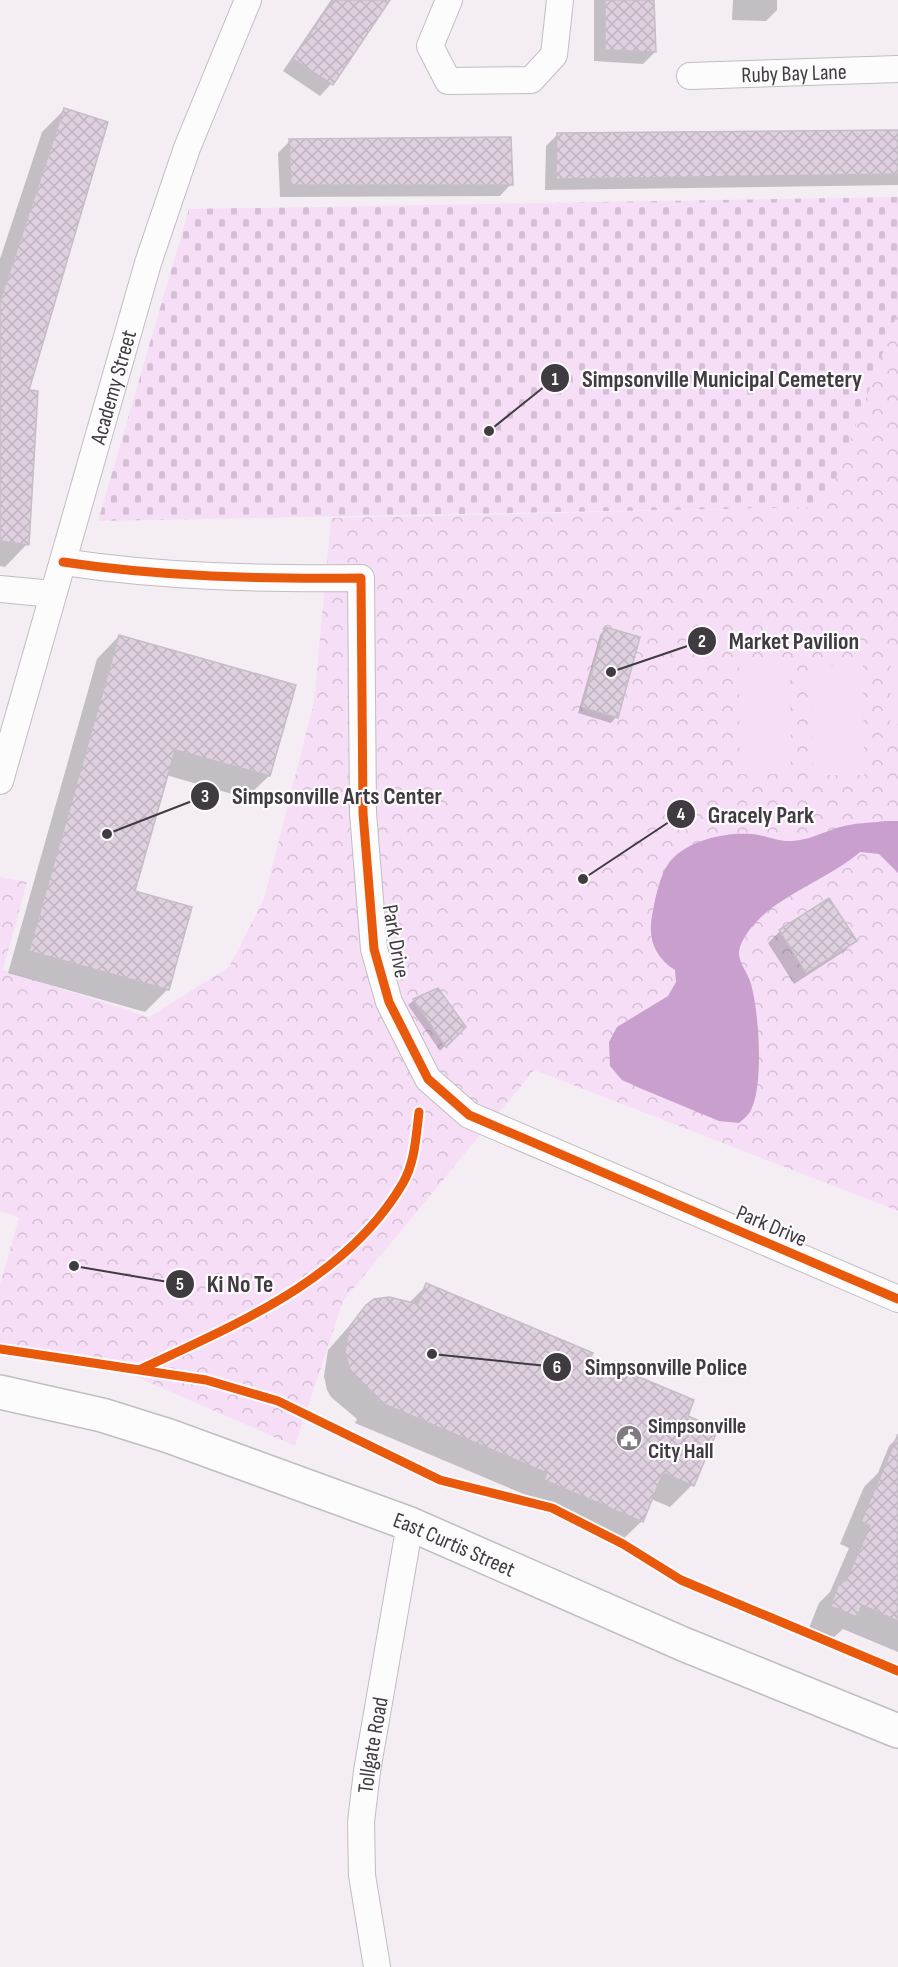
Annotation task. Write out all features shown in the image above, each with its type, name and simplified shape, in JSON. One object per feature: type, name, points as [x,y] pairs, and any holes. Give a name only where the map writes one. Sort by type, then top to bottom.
[{"type":"main road","name":"East Curtis Street","points":[[0,1392],[94,1413],[169,1436],[410,1524],[682,1644],[898,1731]]},
{"type":"street","name":"Academy Street","points":[[0,781],[152,253],[187,148],[248,0]]},
{"type":"street","points":[[449,0],[430,46],[448,81],[531,80],[554,55],[560,0]]},
{"type":"street","name":"Ruby Bay Lane","points":[[690,76],[898,69]]},
{"type":"street","name":"Park Drive","points":[[63,562],[130,571],[249,579],[361,578],[363,813],[374,949],[388,1002],[428,1079],[469,1115],[898,1299]]},
{"type":"street","points":[[0,589],[53,594]]},
{"type":"street","name":"Tollgate Road","points":[[377,1967],[362,1875],[361,1822],[369,1760],[410,1524]]},
{"type":"green space","points":[[898,197],[898,313],[826,507],[98,521],[189,209]]},
{"type":"green space","points":[[898,313],[898,1211],[534,1070],[343,1301],[295,1446],[118,1369],[0,1343],[0,1284],[19,1218],[0,1211],[0,877],[27,882],[3,970],[149,1017],[229,967],[264,899],[314,702],[331,518],[825,507]]},
{"type":"green space","points":[[891,645],[898,645],[898,724],[890,724]]},
{"type":"green space","points":[[790,664],[791,774],[740,774],[739,665]]},
{"type":"green space","points":[[863,665],[864,775],[813,775],[812,666]]},
{"type":"shaded area","points":[[898,821],[898,873],[879,854],[860,852],[765,914],[742,942],[739,954],[754,996],[759,1048],[758,1083],[751,1110],[746,1117],[739,1123],[719,1121],[622,1080],[610,1066],[609,1042],[617,1027],[668,996],[676,982],[675,970],[657,952],[651,929],[660,882],[669,862],[674,857],[700,841],[732,834],[751,834],[792,841],[845,826]]},
{"type":"building","points":[[333,0],[390,0],[333,85],[293,59]]},
{"type":"building","points":[[605,0],[654,0],[656,52],[605,50]]},
{"type":"building","points":[[64,108],[108,122],[29,390],[38,391],[29,545],[0,541],[0,301]]},
{"type":"building","points":[[898,130],[898,174],[556,179],[557,133]]},
{"type":"building","points":[[511,137],[513,185],[291,185],[289,139]]},
{"type":"building","points":[[605,627],[640,637],[618,718],[582,707]]},
{"type":"building","points":[[119,635],[296,685],[270,776],[175,750],[135,891],[192,907],[169,990],[29,951]]},
{"type":"building","points":[[829,898],[857,941],[806,973],[779,930]]},
{"type":"building","points":[[438,988],[466,1027],[446,1047],[413,999]]},
{"type":"building","points":[[426,1283],[593,1353],[591,1357],[694,1400],[688,1416],[718,1429],[694,1486],[663,1473],[643,1522],[544,1480],[547,1473],[377,1401],[378,1397],[353,1375],[349,1367],[345,1352],[350,1326],[366,1305],[374,1299],[389,1297],[418,1304]]},
{"type":"building","points":[[898,1434],[898,1621],[862,1605],[857,1617],[830,1606],[841,1579],[846,1581],[870,1526],[861,1522]]},
{"type":"cycle path","points":[[63,562],[137,571],[212,576],[361,578],[363,813],[374,949],[389,1002],[428,1079],[469,1115],[898,1299]]},
{"type":"cycle path","points":[[141,1369],[251,1316],[321,1272],[352,1246],[380,1217],[403,1183],[413,1158],[419,1112]]},
{"type":"cycle path","points":[[0,1349],[206,1380],[278,1401],[440,1480],[552,1508],[623,1544],[681,1580],[898,1671]]},
{"type":"place","name":"Simpsonville Municipal Cemetery","points":[[489,431]]},
{"type":"place","name":"Market Pavilion","points":[[611,672]]},
{"type":"place","name":"Simpsonville Arts Center","points":[[107,834]]},
{"type":"place","name":"Gracely Park","points":[[583,879]]},
{"type":"place","name":"Ki No Te","points":[[74,1266]]},
{"type":"place","name":"Simpsonville Police","points":[[432,1354]]},
{"type":"place","name":"Simpsonville City Hall","points":[[629,1438]]}]
